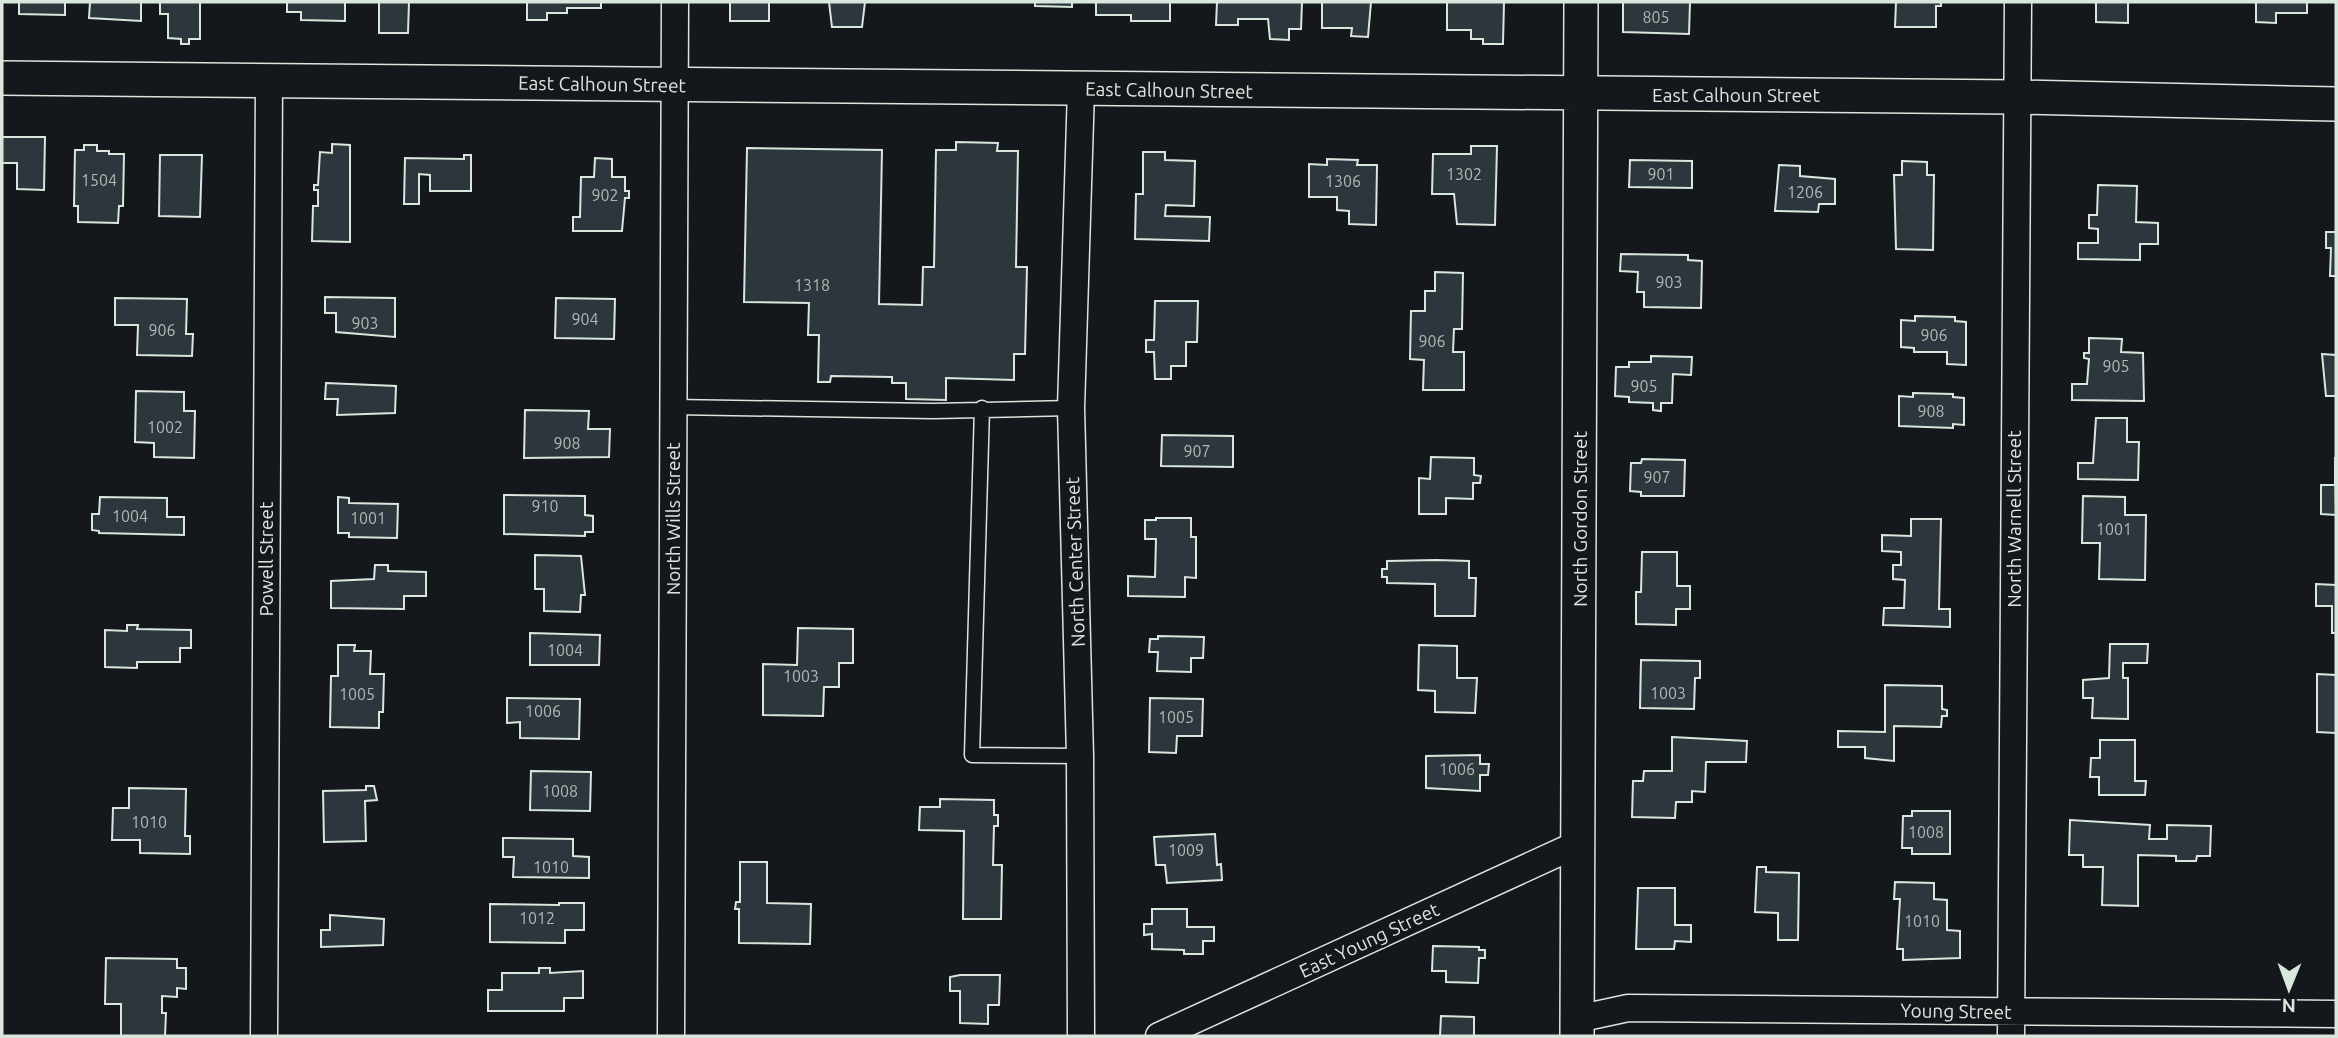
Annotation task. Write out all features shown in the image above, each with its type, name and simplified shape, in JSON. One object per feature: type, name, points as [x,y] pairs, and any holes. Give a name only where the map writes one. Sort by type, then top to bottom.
[{"type":"street","name":"North Wills Street","points":[[671,1036],[675,2]]},
{"type":"street","name":"North Gordon Street","points":[[1577,1027],[1580,843],[1581,2]]},
{"type":"street","name":"North Warnell Street","points":[[2011,1024],[2015,97],[2018,2]]},
{"type":"street","name":"East Calhoun Street","points":[[2,78],[2015,97],[2336,104]]},
{"type":"street","name":"Powell Street","points":[[264,1036],[269,81]]},
{"type":"street","name":"North Center Street","points":[[1081,89],[1071,408],[1080,756],[1081,1036]]},
{"type":"street","name":"East Young Street","points":[[1159,1036],[1580,843]]},
{"type":"street","name":"Young Street","points":[[1577,1027],[1629,1008],[2011,1024],[2336,1014]]},
{"type":"lane","points":[[673,408],[933,411],[1071,408]]},
{"type":"lane","points":[[982,408],[972,755],[1080,756]]},
{"type":"building","points":[[19,2],[65,2],[65,15],[19,14]]},
{"type":"building","points":[[90,2],[141,2],[141,21],[89,18]]},
{"type":"building","points":[[160,2],[200,2],[200,39],[189,39],[189,44],[181,44],[181,39],[168,38],[168,14],[160,14]]},
{"type":"building","points":[[287,2],[345,2],[345,21],[301,20],[301,12],[287,12]]},
{"type":"building","points":[[379,2],[409,2],[408,33],[379,33]]},
{"type":"building","points":[[527,2],[601,2],[601,8],[567,8],[567,13],[547,13],[547,20],[527,20]]},
{"type":"building","points":[[730,2],[769,2],[769,21],[730,21]]},
{"type":"building","points":[[829,2],[865,2],[862,27],[832,27]]},
{"type":"building","points":[[1035,2],[1072,2],[1072,7],[1035,6]]},
{"type":"building","points":[[1096,2],[1170,2],[1170,21],[1131,21],[1131,15],[1096,15]]},
{"type":"building","points":[[1217,2],[1302,2],[1301,29],[1289,29],[1289,40],[1270,39],[1268,19],[1238,19],[1238,25],[1216,25]]},
{"type":"building","points":[[1322,2],[1371,2],[1368,37],[1351,36],[1352,28],[1322,28]]},
{"type":"building","points":[[1447,2],[1504,2],[1503,44],[1483,44],[1483,39],[1471,39],[1471,30],[1447,30]]},
{"type":"building","points":[[1623,2],[1690,2],[1689,34],[1623,32]]},
{"type":"building","points":[[1896,2],[1941,2],[1941,6],[1936,6],[1936,27],[1895,27]]},
{"type":"building","points":[[2096,2],[2128,2],[2128,23],[2096,22]]},
{"type":"building","points":[[2256,2],[2307,2],[2307,13],[2276,13],[2276,23],[2256,22]]},
{"type":"building","points":[[2,137],[45,137],[44,190],[17,189],[17,163],[2,163]]},
{"type":"building","points":[[956,142],[998,143],[997,151],[1018,151],[1016,267],[1027,267],[1025,354],[1014,354],[1014,380],[946,378],[946,400],[906,399],[906,383],[892,383],[892,377],[831,376],[830,382],[818,382],[819,335],[808,335],[809,303],[744,302],[747,148],[882,150],[879,304],[922,305],[923,267],[934,267],[936,150],[956,150]]},
{"type":"building","points":[[332,144],[350,145],[350,242],[312,241],[313,206],[318,206],[318,190],[314,190],[314,185],[318,185],[320,152],[332,153]]},
{"type":"building","points":[[84,145],[97,145],[97,151],[109,151],[109,154],[124,154],[123,206],[119,206],[118,223],[78,222],[78,206],[74,206],[75,150],[84,150]]},
{"type":"building","points":[[1471,146],[1497,146],[1495,225],[1457,224],[1454,194],[1432,194],[1433,154],[1471,154]]},
{"type":"building","points":[[1143,152],[1165,152],[1165,160],[1195,161],[1194,206],[1166,205],[1165,216],[1210,217],[1209,241],[1135,239],[1136,194],[1143,194]]},
{"type":"building","points":[[160,155],[202,155],[200,217],[159,216]]},
{"type":"building","points":[[464,155],[471,155],[471,191],[430,191],[430,175],[419,174],[419,204],[404,204],[405,158],[464,159]]},
{"type":"building","points":[[595,158],[612,159],[612,177],[625,177],[625,191],[629,191],[629,198],[625,198],[622,231],[573,231],[573,217],[580,217],[581,177],[594,177]]},
{"type":"building","points":[[1327,159],[1358,160],[1357,165],[1377,165],[1376,225],[1349,224],[1349,211],[1337,210],[1337,197],[1309,197],[1309,164],[1327,165]]},
{"type":"building","points":[[1630,160],[1692,161],[1692,188],[1629,187]]},
{"type":"building","points":[[1902,161],[1927,162],[1927,175],[1934,175],[1933,250],[1896,249],[1894,175],[1902,175]]},
{"type":"building","points":[[1779,165],[1800,166],[1800,176],[1835,179],[1835,204],[1819,204],[1818,212],[1775,211]]},
{"type":"building","points":[[2098,185],[2137,186],[2136,222],[2158,223],[2158,244],[2140,244],[2140,260],[2078,259],[2078,243],[2098,243],[2098,229],[2089,228],[2089,215],[2097,215]]},
{"type":"building","points":[[2326,232],[2336,232],[2336,276],[2330,276],[2331,248],[2326,248]]},
{"type":"building","points":[[1621,254],[1688,255],[1688,260],[1702,261],[1701,308],[1644,307],[1644,292],[1637,292],[1638,272],[1620,271]]},
{"type":"building","points":[[1435,272],[1463,273],[1462,329],[1454,329],[1453,352],[1464,352],[1464,390],[1423,390],[1424,360],[1410,359],[1411,311],[1425,311],[1425,291],[1435,291]]},
{"type":"building","points":[[325,297],[395,298],[395,337],[336,332],[336,313],[325,313]]},
{"type":"building","points":[[115,298],[187,299],[186,334],[193,334],[192,356],[137,355],[138,325],[115,325]]},
{"type":"building","points":[[556,298],[615,299],[614,339],[555,338]]},
{"type":"building","points":[[1155,301],[1198,301],[1197,342],[1186,342],[1186,366],[1171,366],[1171,379],[1155,379],[1154,352],[1146,352],[1146,340],[1154,340]]},
{"type":"building","points":[[1915,316],[1955,317],[1955,321],[1966,322],[1966,365],[1947,364],[1947,352],[1914,352],[1914,348],[1901,347],[1901,320],[1915,321]]},
{"type":"building","points":[[2089,338],[2122,339],[2121,352],[2143,353],[2144,401],[2072,400],[2072,384],[2087,384],[2089,359],[2084,358],[2084,353],[2089,353]]},
{"type":"building","points":[[2322,354],[2336,355],[2336,396],[2326,396]]},
{"type":"building","points":[[1651,356],[1692,357],[1691,375],[1673,374],[1672,403],[1661,403],[1661,411],[1653,410],[1653,403],[1629,402],[1629,397],[1615,396],[1616,367],[1629,367],[1629,362],[1651,362]]},
{"type":"building","points":[[326,383],[396,386],[395,413],[337,415],[338,399],[325,399]]},
{"type":"building","points":[[136,391],[184,392],[184,411],[195,411],[194,458],[154,457],[154,443],[135,442]]},
{"type":"building","points":[[1913,393],[1953,394],[1953,397],[1964,398],[1964,425],[1953,424],[1953,428],[1899,426],[1899,396],[1913,397]]},
{"type":"building","points":[[525,410],[589,411],[588,429],[610,429],[609,457],[524,458]]},
{"type":"building","points":[[2096,418],[2127,418],[2127,442],[2139,442],[2138,480],[2078,479],[2078,463],[2093,463]]},
{"type":"building","points":[[1162,435],[1233,436],[1233,467],[1161,466]]},
{"type":"building","points":[[1431,457],[1474,458],[1474,475],[1481,476],[1480,483],[1473,483],[1473,499],[1446,498],[1446,514],[1419,514],[1419,478],[1430,479]]},
{"type":"building","points":[[2335,457],[2336,515],[2321,514],[2321,485],[2335,485]]},
{"type":"building","points":[[1642,459],[1685,460],[1684,496],[1641,496],[1641,492],[1630,491],[1631,463],[1641,463]]},
{"type":"building","points":[[504,495],[585,496],[585,515],[593,516],[593,532],[585,532],[585,536],[504,534]]},
{"type":"building","points":[[2083,496],[2125,497],[2125,515],[2146,515],[2145,580],[2099,579],[2100,543],[2082,543]]},
{"type":"building","points":[[100,497],[167,498],[167,517],[184,517],[184,535],[99,533],[92,530],[92,514],[99,514]]},
{"type":"building","points":[[338,497],[349,498],[349,503],[398,504],[397,538],[349,537],[349,533],[338,533]]},
{"type":"building","points":[[1191,518],[1191,537],[1196,537],[1196,578],[1185,577],[1185,597],[1128,596],[1128,576],[1155,577],[1156,539],[1145,539],[1145,520]]},
{"type":"building","points":[[1911,519],[1941,519],[1939,609],[1950,609],[1950,627],[1883,625],[1884,608],[1904,608],[1905,580],[1893,579],[1893,565],[1901,565],[1901,552],[1882,551],[1882,535],[1911,536]]},
{"type":"building","points":[[1642,552],[1677,552],[1677,586],[1690,586],[1690,609],[1676,609],[1676,625],[1636,624],[1636,592],[1641,592]]},
{"type":"building","points":[[535,555],[581,556],[585,595],[581,595],[580,612],[544,611],[544,589],[535,589]]},
{"type":"building","points":[[1387,561],[1469,561],[1469,578],[1476,578],[1475,616],[1435,616],[1435,584],[1387,583],[1387,577],[1382,577],[1382,569],[1387,569]]},
{"type":"building","points":[[375,565],[388,565],[388,571],[426,572],[426,596],[404,596],[404,609],[331,608],[331,581],[374,579]]},
{"type":"building","points":[[2316,584],[2336,585],[2336,633],[2332,633],[2332,606],[2316,606]]},
{"type":"building","points":[[127,625],[138,625],[137,629],[191,630],[191,648],[180,648],[180,662],[137,662],[137,668],[105,667],[105,630],[127,631]]},
{"type":"building","points":[[798,628],[853,629],[853,663],[839,663],[839,687],[824,687],[823,716],[763,715],[763,664],[797,665]]},
{"type":"building","points":[[530,633],[600,635],[599,665],[530,665]]},
{"type":"building","points":[[1158,636],[1204,637],[1203,658],[1191,658],[1191,672],[1157,671],[1158,652],[1149,652],[1150,639],[1158,639]]},
{"type":"building","points":[[2110,644],[2148,644],[2147,663],[2123,663],[2123,678],[2128,678],[2128,719],[2092,718],[2093,698],[2083,698],[2083,680],[2109,678]]},
{"type":"building","points":[[338,645],[355,645],[354,651],[371,651],[370,674],[384,674],[383,712],[379,712],[379,728],[330,727],[331,676],[338,676]]},
{"type":"building","points":[[1419,645],[1457,646],[1457,678],[1477,678],[1475,713],[1435,712],[1435,691],[1418,690]]},
{"type":"building","points":[[1641,660],[1700,661],[1700,678],[1695,678],[1694,709],[1640,708]]},
{"type":"building","points":[[2317,674],[2336,675],[2336,733],[2317,732]]},
{"type":"building","points":[[1885,685],[1942,686],[1942,709],[1947,710],[1947,716],[1942,716],[1941,727],[1894,726],[1894,761],[1865,758],[1865,747],[1838,747],[1838,731],[1885,732]]},
{"type":"building","points":[[507,698],[580,699],[579,739],[520,738],[520,722],[507,723]]},
{"type":"building","points":[[1150,698],[1203,699],[1202,736],[1177,736],[1176,753],[1149,752]]},
{"type":"building","points":[[1672,737],[1747,741],[1746,762],[1706,762],[1705,792],[1692,791],[1692,802],[1676,802],[1675,818],[1632,817],[1633,781],[1643,781],[1644,771],[1672,771]]},
{"type":"building","points":[[2100,740],[2135,740],[2135,781],[2146,781],[2145,795],[2099,795],[2099,777],[2090,777],[2091,758],[2100,758]]},
{"type":"building","points":[[1480,755],[1480,764],[1489,764],[1488,775],[1480,775],[1480,791],[1426,788],[1426,756]]},
{"type":"building","points":[[531,771],[591,772],[590,811],[530,810]]},
{"type":"building","points":[[366,786],[374,786],[377,800],[365,801],[366,841],[324,842],[323,791],[366,790]]},
{"type":"building","points":[[129,788],[186,789],[185,836],[190,836],[190,854],[140,853],[140,840],[112,840],[113,808],[129,808]]},
{"type":"building","points":[[940,799],[994,800],[994,815],[998,815],[998,826],[994,826],[993,865],[1002,865],[1001,919],[963,919],[964,831],[919,830],[920,807],[940,807]]},
{"type":"building","points":[[1912,811],[1950,811],[1950,854],[1912,854],[1912,848],[1902,848],[1903,816],[1912,816]]},
{"type":"building","points":[[2070,820],[2150,825],[2149,839],[2167,839],[2167,825],[2211,826],[2210,856],[2197,856],[2196,861],[2176,861],[2176,856],[2138,855],[2138,906],[2102,905],[2103,867],[2083,867],[2083,855],[2069,855]]},
{"type":"building","points":[[1215,834],[1217,865],[1221,864],[1222,880],[1167,883],[1165,865],[1156,865],[1154,837]]},
{"type":"building","points":[[503,838],[573,839],[573,856],[589,857],[589,878],[513,877],[514,857],[503,857]]},
{"type":"building","points":[[740,862],[767,862],[767,903],[811,904],[810,944],[739,943],[739,909],[735,909],[736,902],[740,902]]},
{"type":"building","points":[[1757,867],[1766,867],[1766,872],[1799,873],[1798,940],[1778,940],[1778,913],[1755,912]]},
{"type":"building","points":[[1895,882],[1934,883],[1934,899],[1947,900],[1947,930],[1960,931],[1960,958],[1903,960],[1903,949],[1897,949],[1900,899],[1894,899]]},
{"type":"building","points":[[1638,888],[1675,888],[1675,925],[1691,925],[1691,942],[1675,941],[1674,949],[1636,949]]},
{"type":"building","points":[[584,903],[584,930],[565,930],[565,943],[490,942],[490,904]]},
{"type":"building","points":[[1152,909],[1187,909],[1187,927],[1214,927],[1214,941],[1203,941],[1203,954],[1184,954],[1184,950],[1152,949],[1152,934],[1144,935],[1144,924],[1152,924]]},
{"type":"building","points":[[330,915],[384,919],[383,945],[321,947],[321,930],[330,930]]},
{"type":"building","points":[[1433,946],[1479,947],[1479,950],[1485,950],[1485,958],[1479,958],[1478,983],[1446,982],[1446,971],[1432,971]]},
{"type":"building","points":[[106,958],[177,959],[177,968],[186,968],[186,989],[177,988],[177,997],[162,996],[162,1013],[166,1013],[165,1036],[121,1036],[121,1004],[105,1004]]},
{"type":"building","points":[[539,968],[550,968],[550,973],[583,971],[583,998],[564,998],[564,1011],[488,1011],[488,990],[502,990],[502,973],[539,973]]},
{"type":"building","points":[[1000,975],[999,1005],[988,1005],[988,1024],[960,1023],[960,991],[950,991],[950,977]]},
{"type":"building","points":[[1441,1016],[1474,1017],[1474,1036],[1440,1036]]}]
